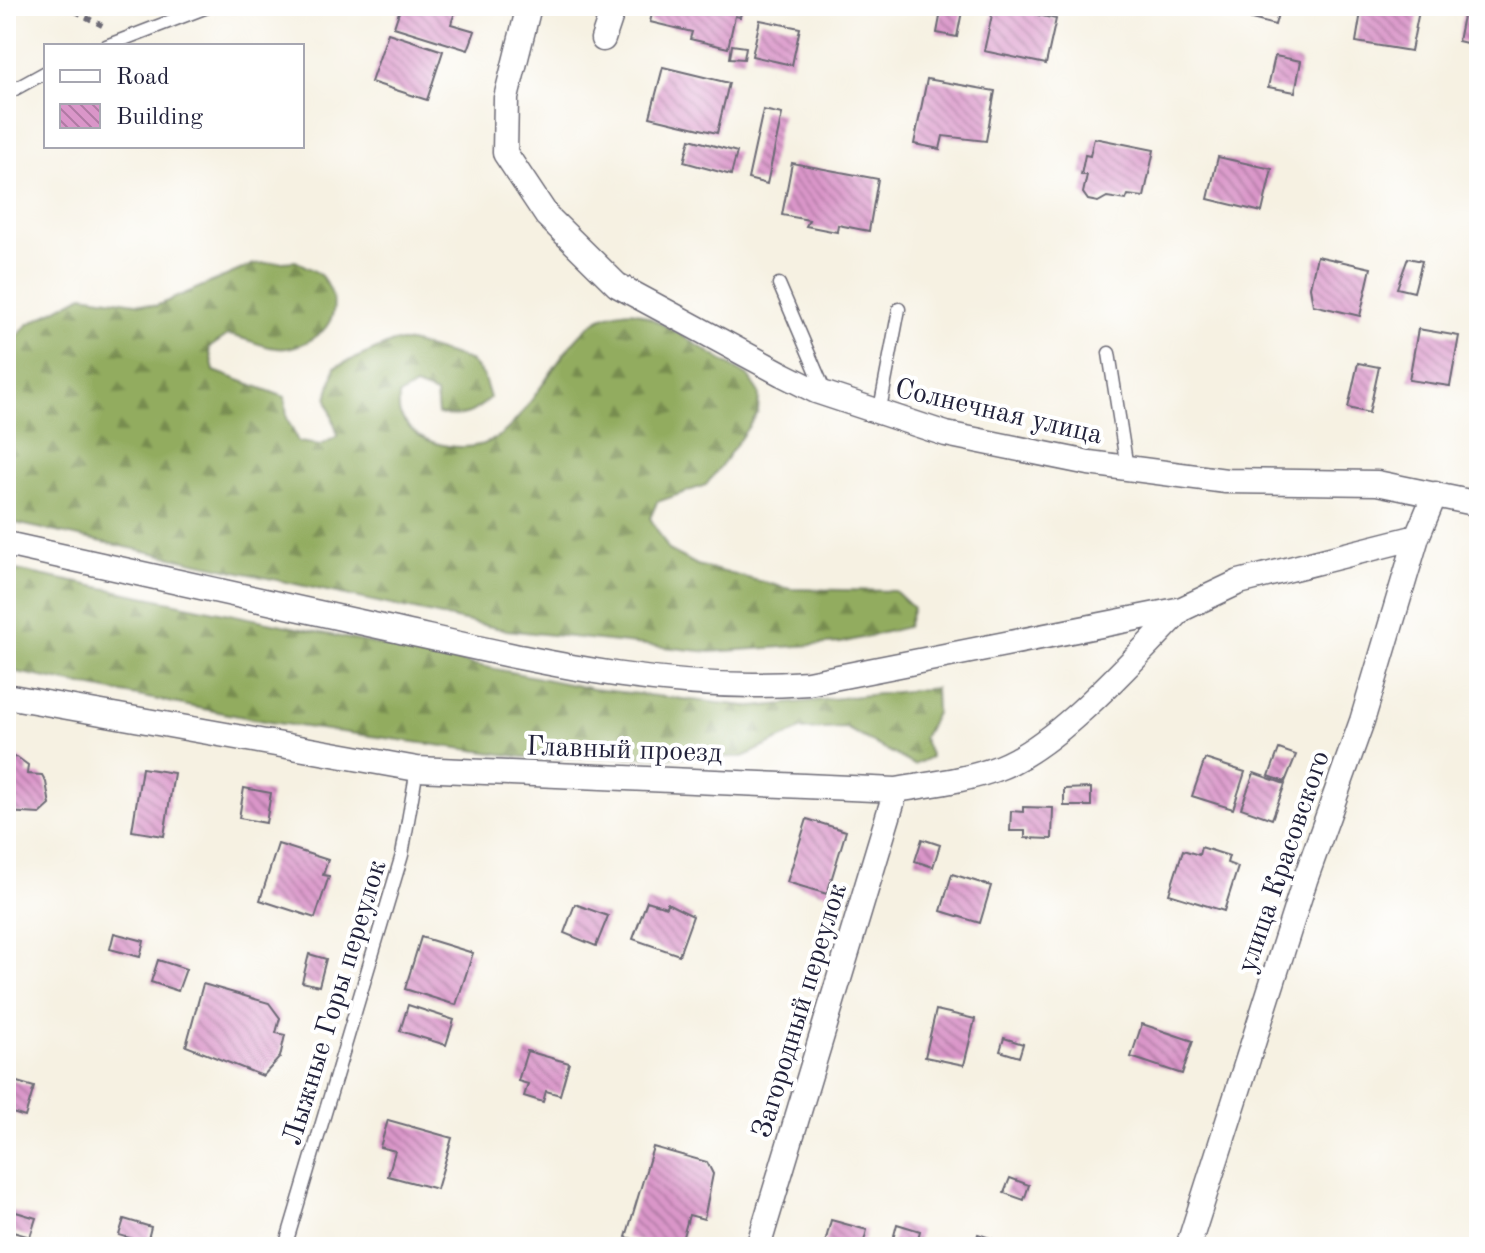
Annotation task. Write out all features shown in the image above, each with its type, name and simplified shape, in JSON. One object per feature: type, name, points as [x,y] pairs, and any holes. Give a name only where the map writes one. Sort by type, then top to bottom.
[{"type":"street","name":"Солнечная улица","points":[[529,6],[506,98],[505,153],[547,216],[617,285],[826,394],[946,434],[1127,469],[1226,481],[1350,481],[1479,504]]},
{"type":"street","points":[[603,39],[614,6]]},
{"type":"street","name":"улица Красовского","points":[[1188,1247],[1305,880],[1362,721],[1417,537],[1435,494]]},
{"type":"street","points":[[6,544],[561,667],[689,685],[761,687],[808,683],[1182,609],[1239,582],[1417,537]]},
{"type":"street","name":"Главный проезд","points":[[6,696],[417,769],[896,790],[960,780],[1027,754],[1061,728],[1182,609]]},
{"type":"street","name":"Загородный переулок","points":[[758,1247],[896,790]]},
{"type":"lane","points":[[112,44],[210,6]]},
{"type":"lane","points":[[6,94],[44,73]]},
{"type":"lane","points":[[779,284],[826,394]]},
{"type":"lane","points":[[879,414],[899,309]]},
{"type":"lane","points":[[1109,353],[1127,469]]},
{"type":"lane","name":"Лыжные Горы переулок","points":[[285,1247],[402,855],[417,769]]},
{"type":"path","points":[[65,6],[126,39]]},
{"type":"green space","points":[[296,261],[322,277],[330,290],[333,313],[322,331],[313,339],[288,348],[273,348],[228,335],[209,348],[214,371],[285,397],[287,418],[298,442],[321,445],[338,436],[327,399],[335,367],[393,342],[410,342],[469,360],[483,375],[490,398],[467,414],[438,414],[436,394],[415,386],[399,396],[399,412],[408,426],[432,442],[447,446],[477,446],[491,441],[515,422],[579,335],[606,316],[636,312],[748,376],[759,393],[758,413],[706,485],[657,502],[650,518],[669,550],[697,565],[790,589],[895,591],[913,608],[907,627],[841,643],[710,652],[506,630],[6,521],[6,349],[27,325],[83,295],[156,306],[254,264]]},
{"type":"green space","points":[[6,568],[593,689],[755,707],[935,688],[936,713],[923,738],[931,757],[914,765],[846,728],[800,730],[743,757],[523,757],[269,722],[6,670]]},
{"type":"building","points":[[401,6],[457,6],[451,24],[475,31],[468,50],[394,27]]},
{"type":"building","points":[[654,6],[731,6],[742,9],[740,17],[735,16],[728,48],[690,39],[692,32],[650,22]]},
{"type":"building","points":[[942,6],[963,6],[957,37],[937,33]]},
{"type":"building","points":[[994,6],[1016,9],[1016,6],[1040,6],[1038,15],[1056,19],[1046,64],[984,51]]},
{"type":"building","points":[[1234,6],[1280,6],[1275,25],[1232,14]]},
{"type":"building","points":[[1362,6],[1420,6],[1411,51],[1356,42]]},
{"type":"building","points":[[1465,6],[1479,6],[1479,46],[1458,41]]},
{"type":"building","points":[[760,20],[800,28],[792,65],[752,56]]},
{"type":"building","points":[[388,33],[443,51],[427,100],[371,82]]},
{"type":"building","points":[[732,45],[746,47],[744,59],[730,58]]},
{"type":"building","points":[[1275,56],[1301,61],[1295,92],[1268,87]]},
{"type":"building","points":[[663,67],[729,83],[717,133],[650,117]]},
{"type":"building","points":[[927,79],[995,91],[986,141],[943,136],[940,149],[914,144]]},
{"type":"building","points":[[763,110],[782,114],[767,184],[748,179]]},
{"type":"building","points":[[1094,138],[1154,150],[1144,197],[1128,195],[1126,200],[1107,197],[1098,202],[1088,200],[1083,193],[1087,175],[1081,175],[1085,155],[1090,156]]},
{"type":"building","points":[[690,139],[737,152],[731,175],[684,162]]},
{"type":"building","points":[[1218,157],[1272,169],[1262,212],[1208,199]]},
{"type":"building","points":[[792,163],[878,179],[869,231],[838,225],[837,232],[806,226],[809,220],[782,215]]},
{"type":"building","points":[[1317,256],[1371,268],[1360,316],[1313,305],[1310,287]]},
{"type":"building","points":[[1408,258],[1422,261],[1414,292],[1397,288]]},
{"type":"building","points":[[1418,329],[1459,336],[1450,386],[1409,380]]},
{"type":"building","points":[[1358,363],[1379,367],[1369,413],[1348,408]]},
{"type":"building","points":[[1279,749],[1296,755],[1285,782],[1269,776]]},
{"type":"building","points":[[17,757],[28,765],[27,774],[42,775],[46,782],[50,805],[40,814],[6,812],[6,758]]},
{"type":"building","points":[[1205,759],[1245,772],[1233,809],[1192,796]]},
{"type":"building","points":[[142,768],[174,773],[164,836],[132,831]]},
{"type":"building","points":[[1254,773],[1285,784],[1272,819],[1241,808]]},
{"type":"building","points":[[244,788],[271,793],[266,823],[239,818]]},
{"type":"building","points":[[1091,788],[1091,806],[1064,806],[1064,789]]},
{"type":"building","points":[[1023,807],[1053,808],[1052,839],[1025,838],[1025,831],[1010,831],[1011,811],[1023,812]]},
{"type":"building","points":[[807,819],[846,831],[827,894],[787,882]]},
{"type":"building","points":[[922,839],[940,845],[933,867],[915,861]]},
{"type":"building","points":[[278,844],[328,860],[323,875],[329,876],[315,918],[260,900]]},
{"type":"building","points":[[1201,847],[1229,856],[1227,863],[1238,867],[1224,911],[1169,894],[1183,850],[1199,855]]},
{"type":"building","points":[[952,874],[991,886],[980,923],[941,911]]},
{"type":"building","points":[[647,901],[666,907],[667,903],[693,916],[679,955],[633,939]]},
{"type":"building","points":[[575,904],[608,916],[596,946],[564,933]]},
{"type":"building","points":[[114,933],[144,941],[140,957],[110,949]]},
{"type":"building","points":[[421,937],[473,953],[456,1005],[405,989]]},
{"type":"building","points":[[309,954],[326,959],[319,986],[302,982]]},
{"type":"building","points":[[158,960],[186,969],[178,991],[151,982]]},
{"type":"building","points":[[203,984],[269,1003],[280,1018],[276,1033],[285,1035],[280,1057],[263,1076],[186,1046]]},
{"type":"building","points":[[408,1005],[454,1020],[446,1045],[400,1031]]},
{"type":"building","points":[[936,1010],[975,1019],[964,1065],[925,1057]]},
{"type":"building","points":[[1142,1024],[1193,1041],[1182,1074],[1131,1057]]},
{"type":"building","points":[[1004,1038],[1023,1044],[1019,1057],[1000,1051]]},
{"type":"building","points":[[527,1051],[569,1063],[560,1095],[546,1091],[543,1102],[524,1096],[528,1084],[518,1081]]},
{"type":"building","points":[[7,1079],[34,1087],[25,1117],[6,1111]]},
{"type":"building","points":[[388,1120],[452,1138],[437,1189],[388,1176],[395,1151],[380,1147]]},
{"type":"building","points":[[653,1147],[707,1162],[713,1174],[704,1219],[689,1215],[680,1247],[659,1247],[626,1237]]},
{"type":"building","points":[[1010,1178],[1029,1185],[1024,1200],[1004,1193]]},
{"type":"building","points":[[6,1209],[36,1218],[30,1237],[6,1230]]},
{"type":"building","points":[[124,1219],[151,1227],[147,1243],[119,1235]]},
{"type":"building","points":[[831,1220],[867,1230],[863,1245],[824,1247]]},
{"type":"building","points":[[897,1224],[920,1231],[916,1247],[891,1247]]},
{"type":"building","points":[[978,1234],[1005,1243],[1004,1247],[974,1247]]}]
